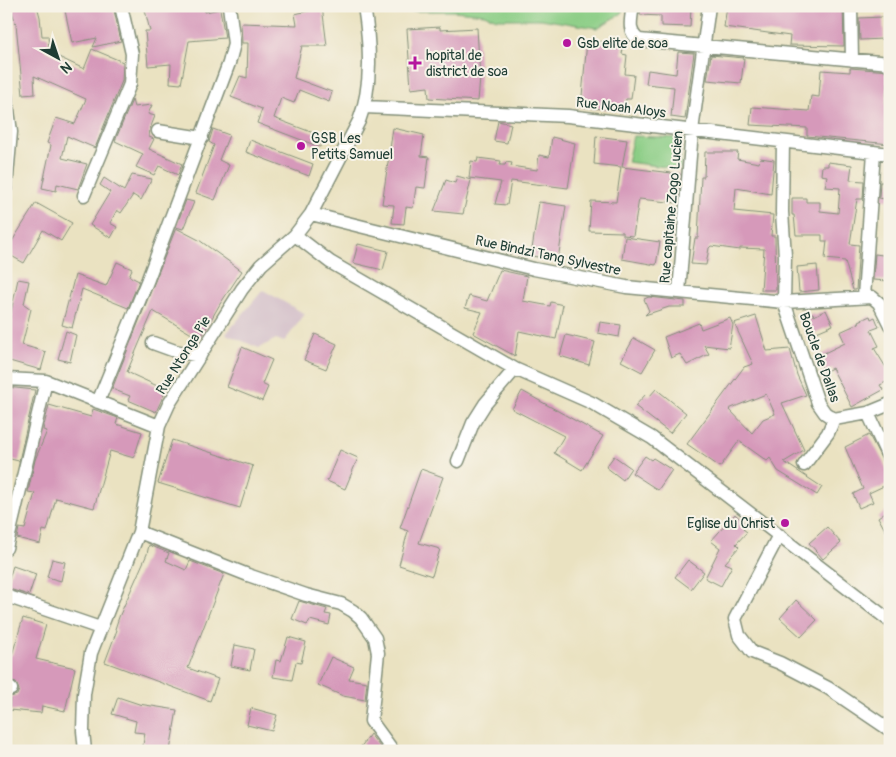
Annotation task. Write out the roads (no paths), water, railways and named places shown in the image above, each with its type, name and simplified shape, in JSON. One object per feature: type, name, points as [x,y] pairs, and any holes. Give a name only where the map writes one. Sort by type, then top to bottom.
[{"type":"street","points":[[84,195],[130,84],[132,54],[121,6]]},
{"type":"street","points":[[98,402],[202,138],[234,44],[228,6]]},
{"type":"street","name":"Rue Ntonga Pie","points":[[86,751],[83,731],[84,694],[91,653],[139,532],[158,426],[169,404],[254,274],[295,235],[324,192],[365,107],[369,55],[364,6]]},
{"type":"street","points":[[633,6],[630,29],[633,36],[639,40],[890,62]]},
{"type":"street","name":"Rue capitaine Zogo Lucien","points":[[679,292],[692,131],[709,6]]},
{"type":"street","points":[[851,6],[852,60]]},
{"type":"street","points":[[6,95],[11,132],[6,187]]},
{"type":"street","name":"Rue Noah Aloys","points":[[365,107],[568,116],[890,154]]},
{"type":"street","points":[[158,131],[202,138]]},
{"type":"street","name":"Boucle de Dallas","points":[[783,142],[784,302],[818,403],[834,419],[868,413],[890,404]]},
{"type":"street","points":[[874,152],[864,297],[872,297],[879,303],[890,325]]},
{"type":"street","name":"Rue Bindzi Tang Sylvestre","points":[[310,214],[534,269],[626,286],[784,302],[864,297]]},
{"type":"street","points":[[295,235],[330,262],[515,369],[592,403],[652,438],[890,621]]},
{"type":"street","points":[[152,343],[175,352],[200,356]]},
{"type":"street","points":[[458,461],[473,423],[485,404],[515,369]]},
{"type":"street","points":[[6,379],[46,381],[158,426]]},
{"type":"street","points":[[6,548],[46,381]]},
{"type":"street","points":[[868,413],[890,462]]},
{"type":"street","points":[[804,465],[828,433],[834,419]]},
{"type":"street","points":[[139,532],[248,575],[306,595],[341,604],[362,618],[375,638],[378,653],[371,721],[393,751]]},
{"type":"street","points":[[778,535],[735,619],[739,635],[752,652],[780,663],[828,688],[890,730]]},
{"type":"street","points":[[6,596],[100,628]]},
{"type":"place","name":"Gsb elite de soa","points":[[567,43]]},
{"type":"place","name":"hopital de district de soa","points":[[415,63]]},
{"type":"place","name":"GSB Les Petits Samuel","points":[[301,146]]},
{"type":"place","name":"Eglise du Christ","points":[[785,523]]}]
